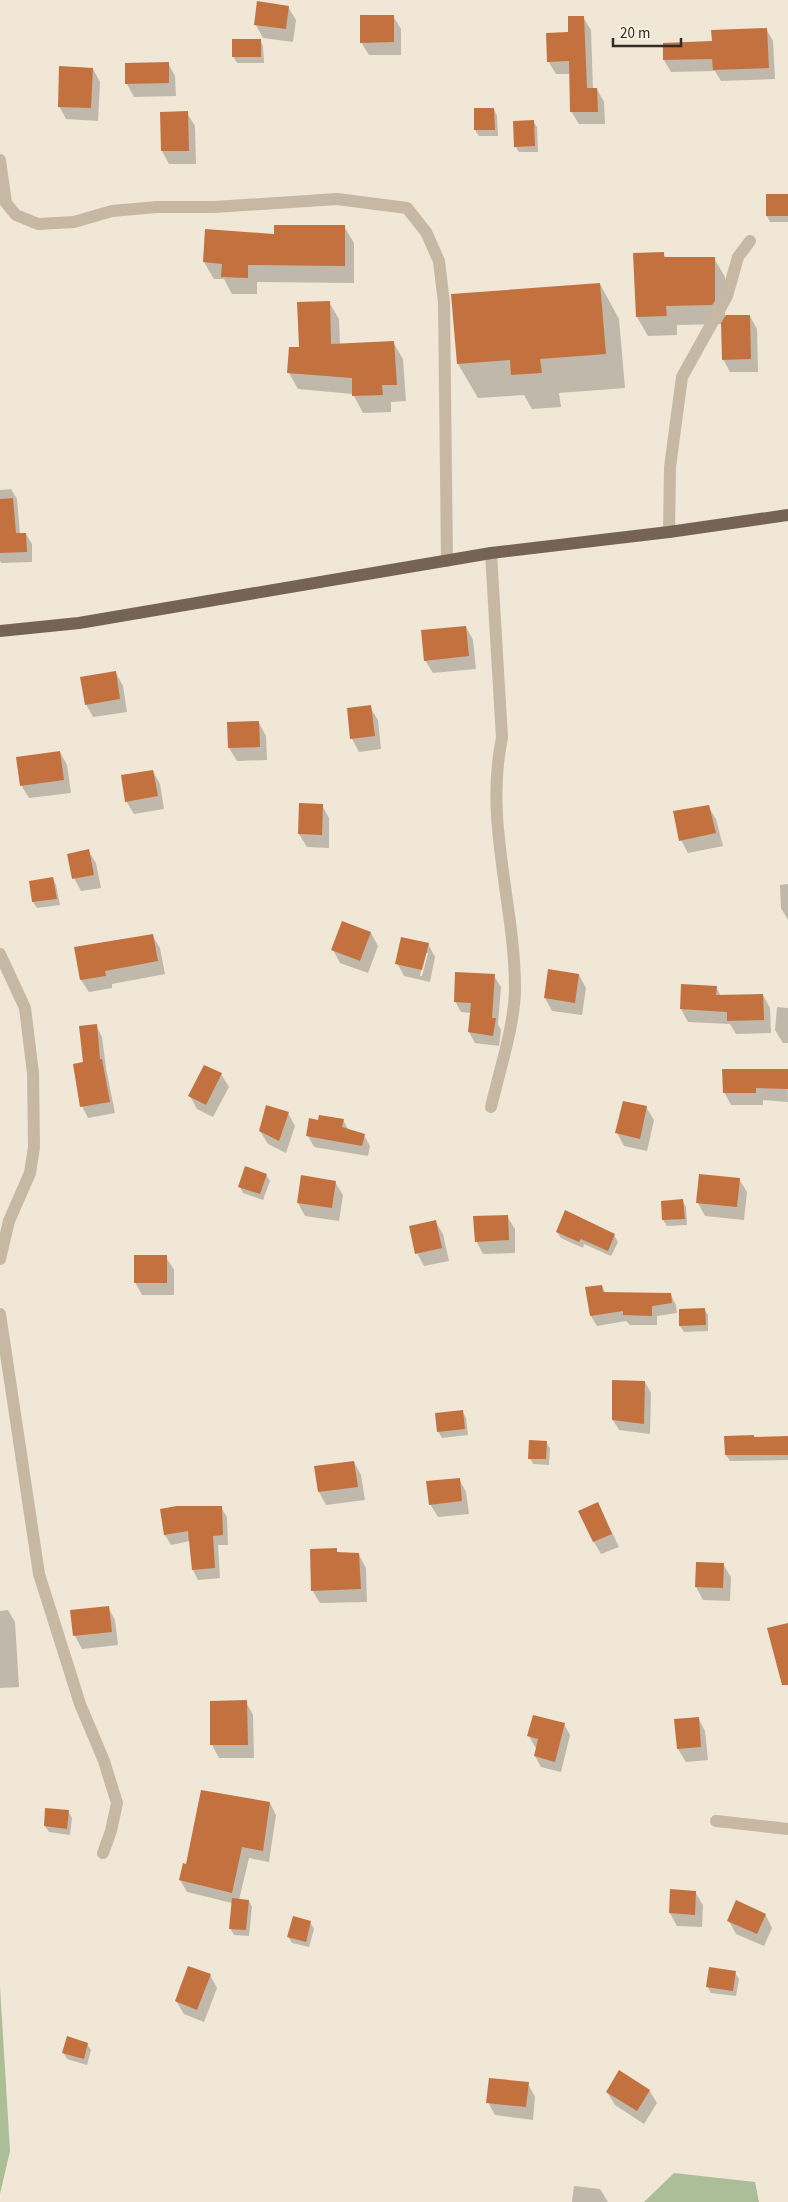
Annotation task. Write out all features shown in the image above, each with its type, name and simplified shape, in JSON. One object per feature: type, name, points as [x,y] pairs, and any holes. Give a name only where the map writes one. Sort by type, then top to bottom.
[{"type":"main road","points":[[0,631],[79,623],[491,554],[788,515]]},
{"type":"street","points":[[0,160],[6,203],[16,215],[38,224],[74,222],[112,211],[148,208],[233,207],[337,199],[407,208],[426,232],[439,261],[440,269],[444,312],[446,561]]},
{"type":"street","points":[[669,532],[670,466],[682,377],[727,296],[738,257],[750,241]]},
{"type":"street","points":[[491,554],[502,738],[497,763],[497,806],[513,944],[515,990],[508,1038],[491,1108]]},
{"type":"street","points":[[0,954],[25,1008],[33,1073],[34,1147],[30,1173],[9,1221],[0,1259]]},
{"type":"street","points":[[0,1314],[39,1574],[80,1704],[104,1761],[117,1803],[111,1831],[103,1853]]},
{"type":"street","points":[[716,1821],[788,1829]]},
{"type":"green space","points":[[0,1987],[10,2151],[0,2194]]},
{"type":"green space","points":[[674,2173],[755,2182],[759,2202],[644,2202]]},
{"type":"building","points":[[257,1],[289,6],[286,29],[254,25]]},
{"type":"building","points":[[360,15],[394,15],[394,42],[360,43]]},
{"type":"building","points":[[568,16],[584,16],[587,88],[597,88],[598,112],[570,112],[569,61],[547,62],[546,33],[568,32]]},
{"type":"building","points":[[767,28],[769,68],[713,70],[712,59],[663,60],[663,43],[712,41],[711,30]]},
{"type":"building","points":[[232,39],[261,39],[261,57],[232,57]]},
{"type":"building","points":[[169,62],[169,83],[125,84],[125,63]]},
{"type":"building","points":[[59,66],[93,68],[91,108],[58,107]]},
{"type":"building","points":[[474,108],[494,108],[495,130],[474,130]]},
{"type":"building","points":[[188,111],[189,151],[161,151],[160,112]]},
{"type":"building","points":[[534,120],[535,146],[514,147],[513,121]]},
{"type":"building","points":[[766,194],[788,194],[788,216],[766,216]]},
{"type":"building","points":[[274,225],[345,225],[345,266],[248,265],[248,278],[221,277],[222,264],[203,262],[205,229],[274,234]]},
{"type":"building","points":[[664,252],[664,257],[715,257],[715,301],[712,305],[666,306],[667,316],[636,317],[633,253]]},
{"type":"building","points":[[600,283],[606,354],[540,359],[542,373],[511,375],[510,360],[457,364],[451,294]]},
{"type":"building","points":[[330,301],[331,344],[394,341],[397,385],[382,385],[383,395],[352,396],[352,378],[287,373],[289,347],[299,347],[297,302]]},
{"type":"building","points":[[726,315],[750,315],[751,359],[722,360],[721,323]]},
{"type":"building","points":[[13,498],[16,533],[26,533],[27,552],[0,553],[0,499]]},
{"type":"building","points":[[466,626],[469,656],[424,661],[421,630]]},
{"type":"building","points":[[116,671],[120,699],[85,705],[80,677]]},
{"type":"building","points":[[371,705],[375,736],[350,739],[347,708]]},
{"type":"building","points":[[259,721],[260,747],[228,748],[227,722]]},
{"type":"building","points":[[60,751],[64,780],[20,786],[16,757]]},
{"type":"building","points":[[153,770],[158,796],[125,802],[121,775]]},
{"type":"building","points":[[299,803],[323,804],[322,835],[298,834]]},
{"type":"building","points":[[709,805],[716,833],[679,841],[673,811]]},
{"type":"building","points":[[89,849],[94,875],[72,879],[67,854]]},
{"type":"building","points":[[53,877],[57,899],[32,902],[29,881]]},
{"type":"building","points":[[342,921],[371,932],[360,961],[331,950]]},
{"type":"building","points":[[153,934],[158,961],[105,971],[106,976],[80,980],[74,947]]},
{"type":"building","points":[[401,937],[429,943],[422,970],[395,964]]},
{"type":"building","points":[[548,969],[579,974],[575,1003],[544,998]]},
{"type":"building","points":[[455,972],[495,974],[492,1018],[496,1018],[493,1036],[468,1032],[471,1003],[454,1002]]},
{"type":"building","points":[[681,984],[717,986],[716,995],[763,994],[764,1020],[727,1021],[727,1012],[680,1009]]},
{"type":"building","points":[[97,1024],[100,1059],[102,1059],[110,1102],[80,1107],[73,1064],[83,1062],[79,1026]]},
{"type":"building","points":[[204,1065],[222,1073],[206,1105],[188,1096]]},
{"type":"building","points":[[722,1069],[788,1069],[788,1089],[756,1088],[756,1093],[723,1093]]},
{"type":"building","points":[[623,1101],[647,1106],[640,1139],[615,1133]]},
{"type":"building","points":[[266,1105],[289,1112],[279,1141],[259,1131]]},
{"type":"building","points":[[319,1115],[344,1119],[342,1127],[365,1134],[362,1146],[306,1136],[309,1118],[318,1120]]},
{"type":"building","points":[[245,1166],[267,1174],[260,1194],[238,1187]]},
{"type":"building","points":[[699,1174],[740,1178],[737,1207],[696,1203]]},
{"type":"building","points":[[301,1175],[336,1181],[332,1208],[297,1203]]},
{"type":"building","points":[[683,1199],[685,1219],[662,1220],[661,1201]]},
{"type":"building","points":[[565,1210],[615,1234],[608,1251],[581,1239],[579,1242],[556,1232]]},
{"type":"building","points":[[508,1215],[509,1240],[475,1242],[473,1216]]},
{"type":"building","points":[[436,1220],[442,1248],[415,1254],[409,1226]]},
{"type":"building","points":[[134,1255],[167,1255],[167,1283],[134,1283]]},
{"type":"building","points":[[602,1285],[603,1292],[671,1293],[672,1303],[652,1306],[652,1316],[623,1315],[623,1311],[590,1316],[585,1287]]},
{"type":"building","points":[[705,1308],[706,1325],[679,1326],[679,1309]]},
{"type":"building","points":[[612,1380],[645,1381],[644,1424],[612,1420]]},
{"type":"building","points":[[463,1410],[465,1429],[437,1432],[435,1413]]},
{"type":"building","points":[[754,1435],[754,1437],[788,1436],[788,1455],[725,1455],[724,1436]]},
{"type":"building","points":[[529,1440],[547,1441],[546,1459],[528,1459]]},
{"type":"building","points":[[354,1461],[358,1487],[318,1492],[314,1466]]},
{"type":"building","points":[[460,1478],[462,1501],[429,1505],[426,1481]]},
{"type":"building","points":[[598,1502],[612,1534],[593,1542],[578,1511]]},
{"type":"building","points":[[177,1506],[222,1506],[223,1535],[213,1536],[215,1568],[192,1570],[188,1531],[164,1535],[160,1509]]},
{"type":"building","points":[[337,1548],[337,1552],[359,1553],[361,1589],[311,1591],[310,1549]]},
{"type":"building","points":[[696,1562],[724,1563],[723,1588],[695,1587]]},
{"type":"building","points":[[109,1606],[112,1632],[73,1636],[70,1610]]},
{"type":"building","points":[[788,1623],[788,1685],[782,1685],[767,1628]]},
{"type":"building","points":[[247,1700],[248,1745],[210,1745],[210,1701]]},
{"type":"building","points":[[533,1715],[565,1723],[555,1762],[534,1756],[538,1739],[527,1736]]},
{"type":"building","points":[[699,1717],[701,1747],[677,1749],[674,1719]]},
{"type":"building","points":[[201,1790],[270,1802],[263,1851],[242,1847],[232,1893],[179,1880],[183,1863],[186,1864]]},
{"type":"building","points":[[45,1808],[69,1810],[67,1829],[44,1826]]},
{"type":"building","points":[[670,1889],[696,1891],[695,1915],[669,1913]]},
{"type":"building","points":[[232,1898],[249,1900],[246,1930],[229,1929]]},
{"type":"building","points":[[736,1900],[766,1914],[757,1934],[727,1921]]},
{"type":"building","points":[[293,1916],[311,1921],[306,1942],[287,1937]]},
{"type":"building","points":[[188,1966],[211,1974],[197,2010],[175,2001]]},
{"type":"building","points":[[709,1967],[736,1971],[733,1991],[706,1987]]},
{"type":"building","points":[[67,2036],[88,2043],[84,2059],[62,2053]]},
{"type":"building","points":[[619,2070],[650,2090],[637,2111],[606,2092]]},
{"type":"building","points":[[489,2078],[529,2082],[526,2107],[486,2103]]}]
